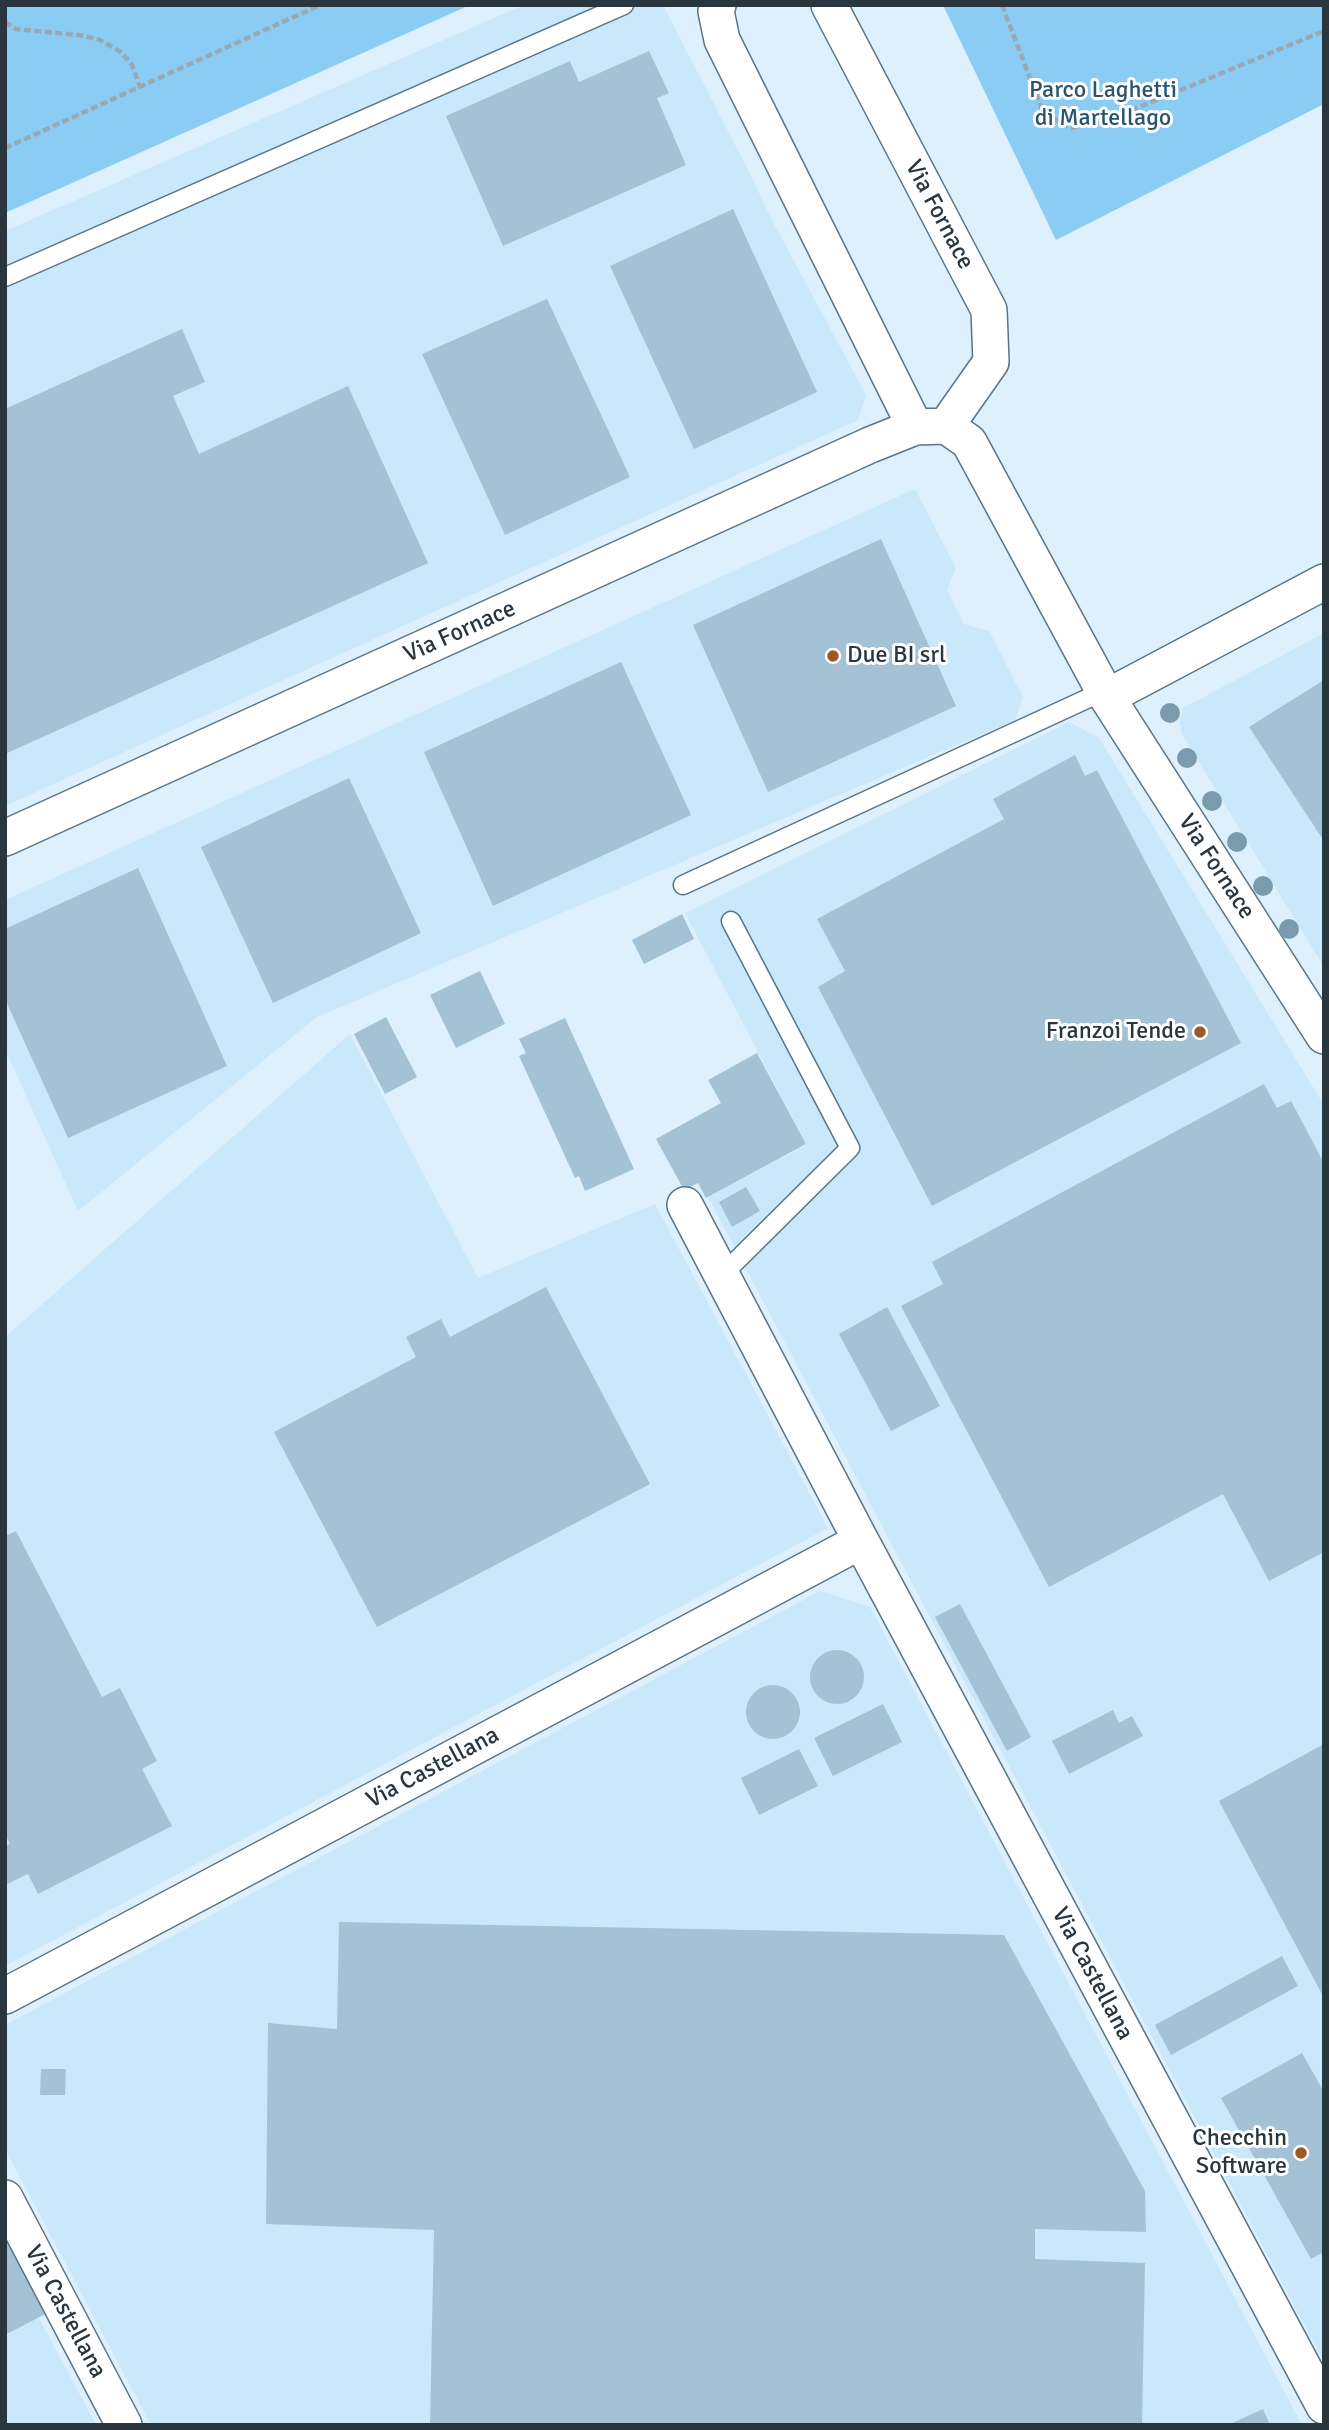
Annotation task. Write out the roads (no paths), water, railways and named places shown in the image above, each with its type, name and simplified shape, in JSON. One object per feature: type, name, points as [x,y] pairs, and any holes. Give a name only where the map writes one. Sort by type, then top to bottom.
[{"type":"street","name":"Via Fornace","points":[[718,5],[716,11],[722,40],[930,426],[969,442],[1106,694],[1324,1036]]},
{"type":"street","name":"Via Fornace","points":[[5,838],[930,426],[991,362],[989,310],[829,5]]},
{"type":"street","points":[[1106,694],[1324,582]]},
{"type":"street","name":"Via Castellana","points":[[685,1205],[861,1541],[1324,2406]]},
{"type":"street","name":"Via Castellana","points":[[5,1996],[861,1541]]},
{"type":"street","name":"Via Castellana","points":[[5,2199],[124,2425]]},
{"type":"lane","points":[[5,277],[624,5]]},
{"type":"lane","points":[[683,885],[1106,694]]},
{"type":"lane","points":[[722,1275],[850,1148],[731,921]]},
{"type":"place","name":"Due BI srl","points":[[833,656]]},
{"type":"place","name":"Franzoi Tende","points":[[1200,1032]]},
{"type":"place","name":"Checchin Software","points":[[1301,2153]]},
{"type":"park label","name":"Parco Laghetti di Martellago","points":[[1103,105]]}]
